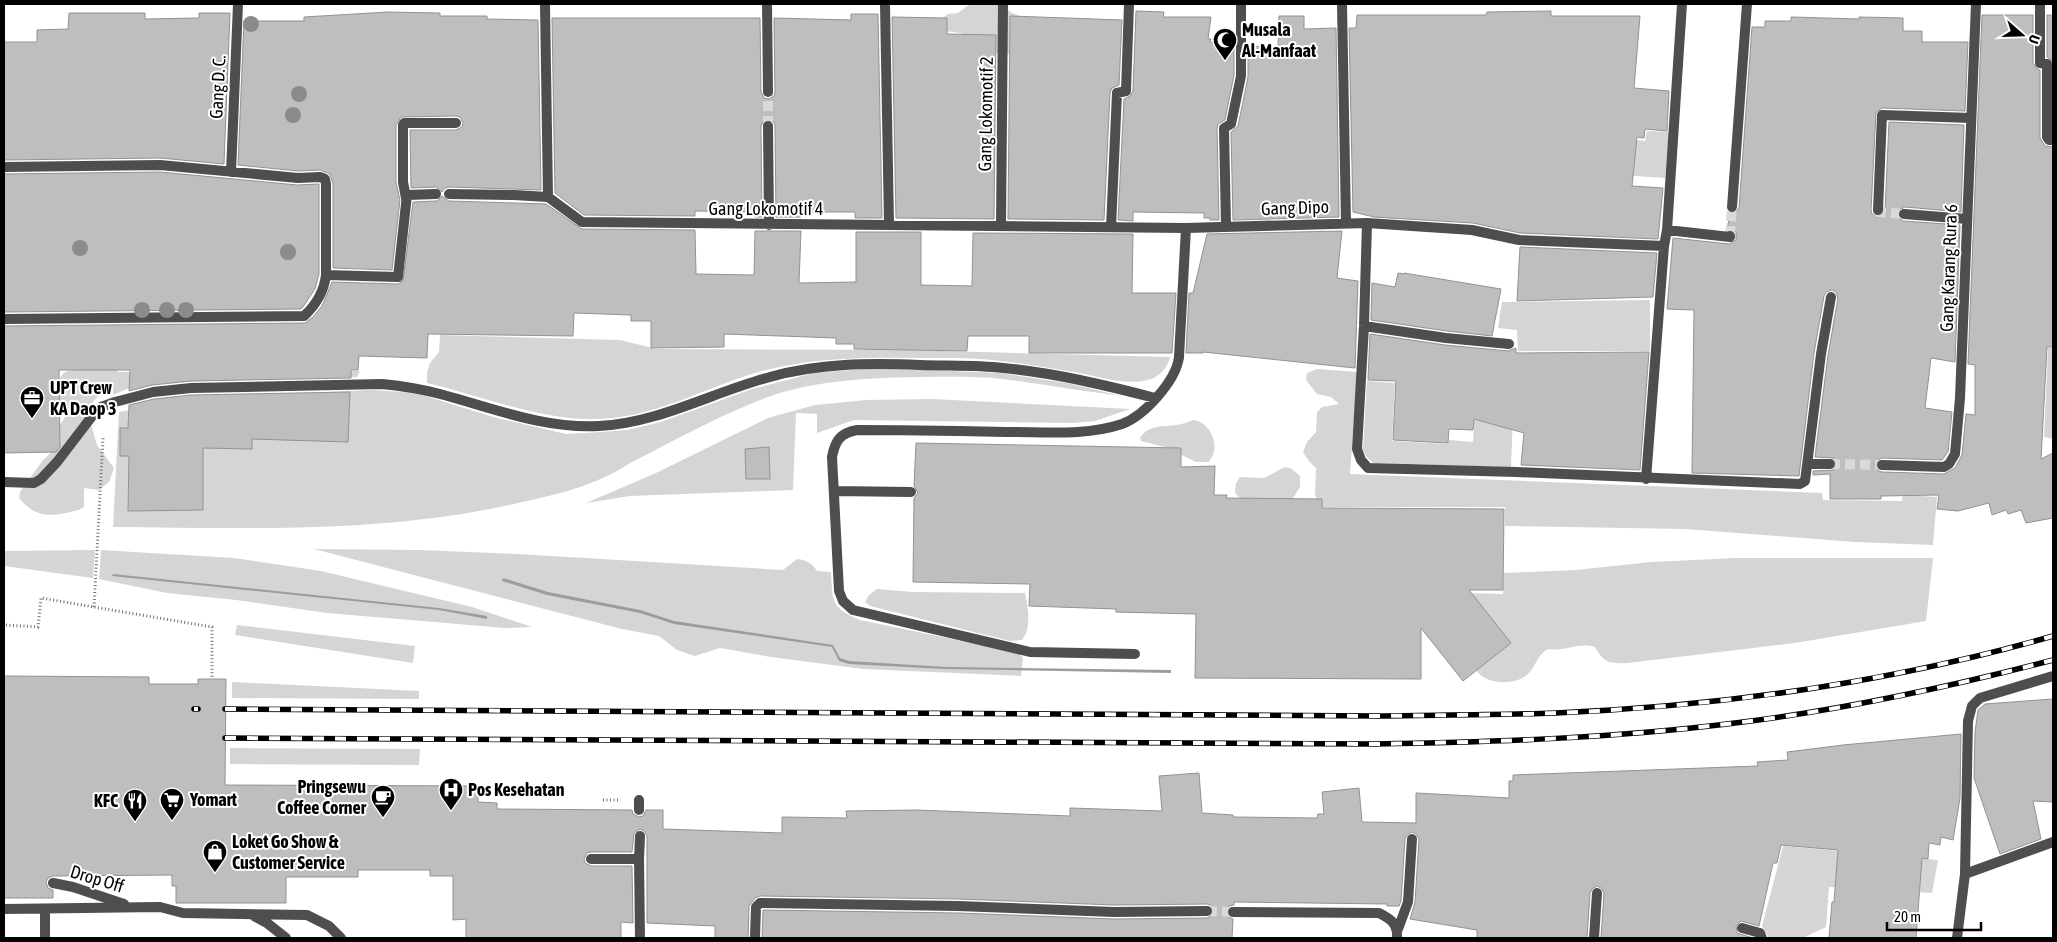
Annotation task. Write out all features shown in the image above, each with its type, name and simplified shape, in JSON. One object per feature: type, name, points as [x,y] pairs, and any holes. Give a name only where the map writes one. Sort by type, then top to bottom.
[{"type":"street","name":"Gang D. C.","points":[[231,172],[238,4]]},
{"type":"street","points":[[449,194],[548,197],[545,4]]},
{"type":"street","points":[[766,4],[768,92]]},
{"type":"street","points":[[885,4],[889,224]]},
{"type":"street","name":"Gang Lokomotif 2","points":[[1001,225],[1003,4]]},
{"type":"street","points":[[1111,227],[1117,94],[1126,91],[1128,4]]},
{"type":"street","points":[[1226,226],[1224,128],[1231,124],[1241,76],[1240,4]]},
{"type":"street","name":"Gang Dipo","points":[[1186,228],[1346,223],[1342,4]]},
{"type":"street","points":[[1646,479],[1664,246],[1667,230],[1682,4]]},
{"type":"street","points":[[1732,207],[1747,4]]},
{"type":"street","name":"Gang Karang Rura 6","points":[[1882,466],[1944,466],[1949,464],[1955,454],[1960,398],[1976,4]]},
{"type":"street","points":[[2040,4],[2040,63],[2047,64],[2047,137],[2053,140]]},
{"type":"street","points":[[1878,210],[1882,115],[1971,118]]},
{"type":"street","points":[[326,275],[398,277],[406,198],[404,182],[404,123],[456,123]]},
{"type":"street","points":[[768,126],[769,226]]},
{"type":"street","points":[[4,167],[160,165],[298,178],[320,177],[325,179],[326,275],[325,284],[313,308],[304,316],[4,319]]},
{"type":"street","points":[[406,198],[409,194],[436,194]]},
{"type":"street","name":"Gang Lokomotif 4","points":[[548,197],[587,224],[769,226],[889,224],[1186,228]]},
{"type":"street","points":[[1904,214],[1967,219]]},
{"type":"street","points":[[1346,223],[1472,230],[1519,240],[1664,246]]},
{"type":"street","points":[[1367,223],[1364,326],[1357,450],[1361,460],[1368,468],[1517,472],[1646,479],[1800,484],[1805,481],[1808,464],[1821,354],[1831,297]]},
{"type":"street","points":[[1135,654],[1030,652],[853,610],[842,601],[839,592],[832,457],[834,445],[841,435],[848,432],[865,430],[1084,432],[1123,423],[1136,417],[1155,398],[1174,373],[1178,357],[1186,228]]},
{"type":"street","points":[[1667,230],[1730,238],[1730,236]]},
{"type":"street","points":[[1364,326],[1446,338],[1509,344]]},
{"type":"street","points":[[4,482],[34,483],[41,479],[57,462],[93,414],[105,406],[153,392],[191,388],[382,384],[413,388],[525,419],[566,426],[600,426],[632,422],[663,414],[770,377],[817,367],[885,364],[1002,368],[1097,383],[1155,398]]},
{"type":"street","points":[[1808,464],[1830,464]]},
{"type":"street","points":[[834,491],[911,492]]},
{"type":"street","points":[[1958,938],[1965,874],[1968,721],[1972,706],[1980,698],[2053,676]]},
{"type":"street","points":[[640,836],[640,938]]},
{"type":"street","points":[[1397,934],[1408,902],[1412,839]]},
{"type":"street","points":[[1965,874],[2053,842]]},
{"type":"street","points":[[591,859],[640,859]]},
{"type":"street","name":"Drop Off","points":[[53,883],[73,887],[132,907]]},
{"type":"street","points":[[1594,938],[1597,893]]},
{"type":"street","points":[[755,938],[756,907],[760,903],[958,906],[1114,912],[1207,911]]},
{"type":"street","points":[[4,908],[160,907],[183,913],[307,915],[329,926],[342,938]]},
{"type":"street","points":[[45,909],[45,938]]},
{"type":"street","points":[[1233,912],[1379,913],[1392,919],[1397,934]]},
{"type":"street","points":[[251,915],[267,923],[286,938]]},
{"type":"street","points":[[1742,928],[1760,933],[1762,938]]},
{"type":"path","points":[[94,607],[105,406]]},
{"type":"path","points":[[6,625],[38,627],[41,598],[212,627],[212,679]]},
{"type":"shaded area","points":[[970,4],[1003,4],[1010,12],[1026,19],[1009,54],[1001,55],[963,36],[961,33],[945,31],[942,19],[948,14],[958,13]]},
{"type":"shaded area","points":[[1647,131],[1669,132],[1665,178],[1621,175],[1623,139],[1645,141]]},
{"type":"shaded area","points":[[1650,300],[1650,351],[1518,351],[1517,330],[1498,328],[1502,302]]},
{"type":"shaded area","points":[[440,335],[620,340],[657,349],[903,350],[1170,357],[1168,364],[1158,376],[1132,382],[997,360],[966,358],[853,358],[828,360],[779,367],[755,373],[649,411],[612,418],[588,419],[541,414],[427,383],[427,372],[430,363],[439,352]]},
{"type":"shaded area","points":[[2048,348],[2053,348],[2053,439],[2044,437]]},
{"type":"shaded area","points":[[877,368],[1000,373],[1067,383],[1121,396],[981,377],[900,377],[841,381],[803,387],[765,398],[701,427],[587,485],[565,492],[472,512],[421,520],[318,527],[113,527],[119,412],[199,398],[370,390],[404,392],[425,396],[497,418],[566,434],[602,432],[627,430],[661,422],[752,389],[814,373]]},
{"type":"shaded area","points":[[1317,369],[1357,372],[1350,474],[1822,493],[1823,500],[1902,501],[1903,495],[1937,497],[1933,545],[1855,542],[1685,529],[1505,526],[1505,507],[1322,507],[1315,495],[1316,468],[1303,452],[1307,442],[1316,432],[1317,412],[1322,407],[1339,404],[1331,397],[1317,394],[1306,380],[1307,373]]},
{"type":"shaded area","points":[[73,370],[117,370],[118,372],[360,371],[357,377],[177,382],[134,386],[113,395],[113,383],[97,397],[91,405],[88,414],[97,445],[114,468],[109,482],[99,490],[84,488],[84,507],[81,509],[56,515],[48,515],[33,510],[19,498],[20,492],[43,460],[54,450],[54,435],[65,417],[64,411],[54,404],[55,391],[61,376],[67,371]]},
{"type":"shaded area","points":[[1367,381],[1395,383],[1392,441],[1448,444],[1449,440],[1473,442],[1476,387],[1514,390],[1511,467],[1373,463],[1366,456],[1363,449]]},
{"type":"shaded area","points":[[932,399],[1130,409],[1095,421],[1073,423],[854,420],[817,433],[817,414],[796,413],[793,490],[630,496],[586,503],[656,473],[768,418],[815,405],[866,400]]},
{"type":"shaded area","points":[[1193,420],[1202,423],[1210,431],[1214,440],[1214,452],[1209,462],[1196,462],[1165,447],[1141,441],[1140,438],[1152,428],[1179,425]]},
{"type":"shaded area","points":[[1285,467],[1292,469],[1300,476],[1300,487],[1292,500],[1242,500],[1235,493],[1236,483],[1240,477],[1264,478]]},
{"type":"shaded area","points":[[314,549],[421,550],[518,554],[783,570],[797,559],[801,559],[809,562],[817,571],[831,572],[835,602],[838,607],[850,615],[860,620],[1019,653],[1023,658],[1021,676],[863,669],[720,648],[695,656],[677,650],[659,636],[622,629]]},
{"type":"shaded area","points":[[95,550],[93,578],[4,566],[4,551]]},
{"type":"shaded area","points":[[101,550],[234,558],[321,571],[472,607],[532,627],[505,628],[327,613],[236,600],[167,593],[99,579]]},
{"type":"shaded area","points":[[1736,558],[1933,558],[1926,621],[1795,643],[1628,663],[1612,663],[1601,656],[1595,647],[1577,646],[1555,650],[1549,649],[1541,654],[1524,677],[1511,682],[1503,682],[1488,679],[1477,671],[1474,664],[1473,649],[1426,592],[1503,594],[1504,573],[1576,570],[1651,562]]},
{"type":"shaded area","points":[[113,574],[439,608],[487,616],[487,619],[439,610],[112,576]]},
{"type":"shaded area","points":[[503,578],[548,592],[640,610],[674,621],[833,645],[840,658],[849,661],[946,667],[1171,670],[1171,673],[945,669],[849,664],[839,661],[832,647],[674,624],[640,613],[547,595],[502,581]]},
{"type":"shaded area","points":[[877,589],[913,592],[1025,593],[1028,617],[1027,630],[1022,640],[1010,641],[870,606],[865,602],[869,595]]},
{"type":"shaded area","points":[[237,625],[415,646],[413,663],[235,635]]},
{"type":"shaded area","points":[[232,682],[419,691],[419,699],[232,698]]},
{"type":"shaded area","points":[[230,748],[420,749],[419,765],[230,764]]},
{"type":"shaded area","points":[[1783,846],[1938,860],[1932,893],[1829,887],[1826,927],[1803,938],[1769,938],[1762,926]]},
{"type":"building","points":[[1136,11],[1164,12],[1163,17],[1211,17],[1208,39],[1211,39],[1210,42],[1234,46],[1234,75],[1225,120],[1218,124],[1217,128],[1219,220],[1204,218],[1204,213],[1133,212],[1133,221],[1118,220],[1124,99],[1130,96],[1133,91]]},
{"type":"building","points":[[1551,11],[1551,16],[1640,16],[1634,88],[1669,91],[1667,131],[1645,129],[1644,138],[1637,137],[1632,186],[1663,188],[1658,239],[1520,233],[1473,223],[1374,217],[1353,212],[1349,28],[1356,28],[1357,15],[1486,15],[1487,12]]},
{"type":"building","points":[[388,12],[440,13],[440,16],[487,16],[487,19],[538,20],[541,190],[449,187],[445,188],[442,192],[436,187],[411,188],[410,130],[456,130],[462,127],[463,123],[460,117],[456,116],[401,117],[396,125],[396,182],[400,200],[392,270],[333,268],[333,184],[330,174],[320,170],[298,171],[238,165],[244,21],[304,21],[304,17]]},
{"type":"building","points":[[69,13],[145,13],[145,19],[199,18],[199,13],[230,13],[224,164],[160,158],[4,160],[4,42],[37,42],[37,30],[68,29]]},
{"type":"building","points":[[851,14],[878,14],[882,218],[855,218],[855,212],[801,212],[801,217],[776,217],[775,126],[774,122],[768,119],[764,120],[761,126],[762,217],[755,217],[755,212],[695,211],[695,216],[584,215],[555,193],[552,18],[760,18],[761,92],[764,98],[769,99],[774,96],[775,92],[774,18],[851,20]]},
{"type":"building","points":[[1982,15],[2033,15],[2033,63],[2040,70],[2040,138],[2045,146],[2053,147],[2053,347],[2047,347],[2041,459],[2053,453],[2053,518],[2026,523],[2021,510],[2008,514],[2006,510],[1992,515],[1989,503],[1958,511],[1937,509],[1939,495],[1881,496],[1881,499],[1830,499],[1830,474],[1813,475],[1813,471],[1833,470],[1837,464],[1833,458],[1815,457],[1828,355],[1838,298],[1836,292],[1832,290],[1826,292],[1824,296],[1814,353],[1799,476],[1692,473],[1694,310],[1667,309],[1673,238],[1729,244],[1736,240],[1736,232],[1727,230],[1730,213],[1735,213],[1739,208],[1752,27],[1765,27],[1765,21],[1791,21],[1791,17],[1903,18],[1903,31],[1922,31],[1922,42],[1968,42],[1965,111],[1882,108],[1876,112],[1871,210],[1872,214],[1877,217],[1882,216],[1885,211],[1889,122],[1964,125],[1961,212],[1905,207],[1899,210],[1897,214],[1903,221],[1960,225],[1955,362],[1931,358],[1925,408],[1952,412],[1948,452],[1942,460],[1882,458],[1876,461],[1875,465],[1878,471],[1882,472],[1944,474],[1955,468],[1962,455],[1966,414],[1975,415],[1975,365],[1968,364]]},
{"type":"building","points":[[2047,15],[2053,15],[2053,61],[2047,57]]},
{"type":"building","points":[[1010,16],[1122,20],[1119,85],[1112,88],[1110,93],[1104,220],[1008,219]]},
{"type":"building","points":[[1279,16],[1304,16],[1304,29],[1336,28],[1339,217],[1233,220],[1231,132],[1238,126],[1248,77],[1248,46],[1278,47]]},
{"type":"building","points":[[892,17],[947,18],[947,34],[996,35],[994,219],[896,218]]},
{"type":"building","points":[[160,172],[297,185],[319,184],[319,274],[315,289],[303,307],[301,309],[4,312],[4,174]]},
{"type":"building","points":[[442,196],[449,201],[546,204],[582,229],[695,230],[696,274],[754,275],[755,231],[801,231],[799,283],[856,282],[856,232],[921,232],[921,285],[972,286],[973,233],[1133,234],[1132,293],[1176,293],[1172,353],[1029,353],[1029,336],[968,336],[967,351],[854,349],[854,344],[836,344],[836,338],[724,334],[724,347],[651,348],[651,321],[631,321],[631,315],[574,313],[573,336],[428,334],[427,358],[359,356],[358,370],[351,370],[351,378],[191,381],[152,385],[129,391],[130,370],[59,370],[60,447],[56,452],[4,453],[4,326],[305,323],[322,306],[332,282],[398,284],[403,281],[413,202],[437,201]]},
{"type":"building","points":[[1342,231],[1337,278],[1358,281],[1355,368],[1203,352],[1186,353],[1189,293],[1193,293],[1207,234]]},
{"type":"building","points":[[1520,247],[1657,253],[1653,297],[1517,301]]},
{"type":"building","points":[[1398,273],[1501,289],[1492,336],[1371,320],[1372,283],[1395,287]]},
{"type":"building","points":[[1370,334],[1445,345],[1508,351],[1516,348],[1516,353],[1649,352],[1640,470],[1521,465],[1524,433],[1474,419],[1473,430],[1449,429],[1448,443],[1393,440],[1396,381],[1368,380]]},
{"type":"building","points":[[350,392],[348,442],[252,439],[252,449],[203,448],[203,510],[128,511],[129,456],[120,456],[120,428],[128,428],[129,405],[154,399],[191,395]]},
{"type":"building","points":[[916,443],[1181,448],[1181,467],[1215,466],[1214,495],[1227,495],[1226,498],[1322,499],[1322,508],[1504,509],[1503,590],[1469,590],[1511,643],[1463,681],[1421,628],[1421,679],[1195,678],[1196,614],[1116,612],[1116,609],[1029,606],[1030,584],[913,582],[914,498],[918,493],[914,486]]},
{"type":"building","points":[[769,447],[770,479],[746,479],[745,449]]},
{"type":"building","points":[[4,676],[149,677],[149,684],[198,684],[198,679],[226,679],[225,785],[478,786],[478,802],[497,803],[497,809],[632,810],[633,814],[639,817],[643,816],[646,810],[663,810],[663,829],[782,833],[782,817],[847,818],[846,811],[916,810],[1070,816],[1070,808],[1162,811],[1159,776],[1199,773],[1202,813],[1233,815],[1233,817],[1317,818],[1318,814],[1324,814],[1322,792],[1359,788],[1362,822],[1416,823],[1416,793],[1509,798],[1509,781],[1513,781],[1513,775],[1758,766],[1757,762],[1788,760],[1787,752],[1961,734],[1960,798],[1953,840],[1941,837],[1940,845],[1929,843],[1928,859],[1922,858],[1916,938],[1829,938],[1838,850],[1781,845],[1777,863],[1773,863],[1759,926],[1741,921],[1736,926],[1737,933],[1753,938],[1601,938],[1604,893],[1597,886],[1590,893],[1587,938],[1477,938],[1477,930],[1410,919],[1415,902],[1419,839],[1412,832],[1405,839],[1401,901],[1399,906],[1387,906],[1387,904],[1234,902],[1234,905],[1229,906],[1226,911],[1227,916],[1233,919],[1232,938],[762,938],[763,910],[958,913],[1114,919],[1207,918],[1213,915],[1214,910],[1211,905],[1207,904],[1114,905],[958,899],[760,896],[755,898],[749,906],[748,938],[715,938],[715,926],[647,923],[647,836],[640,829],[634,833],[632,852],[591,852],[587,853],[584,859],[585,863],[591,866],[632,866],[633,923],[621,922],[621,938],[466,938],[466,919],[453,920],[453,876],[430,876],[430,870],[358,870],[358,877],[286,877],[286,903],[176,903],[176,886],[172,886],[172,875],[53,876],[48,878],[46,882],[48,888],[53,890],[53,898],[4,898]]},
{"type":"building","points":[[2053,699],[2053,802],[2033,801],[2041,839],[2000,854],[1974,778],[1975,732],[1978,710],[1985,704]]},
{"type":"tunnel","points":[[768,92],[768,126]]},
{"type":"tunnel","points":[[1730,236],[1732,207]]},
{"type":"tunnel","points":[[1878,210],[1878,212],[1904,214]]},
{"type":"tunnel","points":[[1830,464],[1882,465]]},
{"type":"tunnel","points":[[1207,911],[1233,912]]},
{"type":"railway","points":[[225,709],[1378,716],[1556,713],[1619,710],[1744,698],[1807,689],[1931,666],[2053,636]]},
{"type":"railway","points":[[225,738],[1376,744],[1511,740],[1601,736],[1775,718],[1895,697],[2053,660]]},
{"type":"place","name":"Musala Al-Manfaat","points":[[1225,61]]},
{"type":"place","name":"UPT Crew KA Daop 3","points":[[32,419]]},
{"type":"place","name":"Pos Kesehatan","points":[[451,811]]},
{"type":"place","name":"Pringsewu Coffee Corner","points":[[383,818]]},
{"type":"place","name":"Yomart","points":[[172,821]]},
{"type":"place","name":"KFC","points":[[135,822]]},
{"type":"place","name":"Loket Go Show & Customer Service","points":[[215,873]]}]
